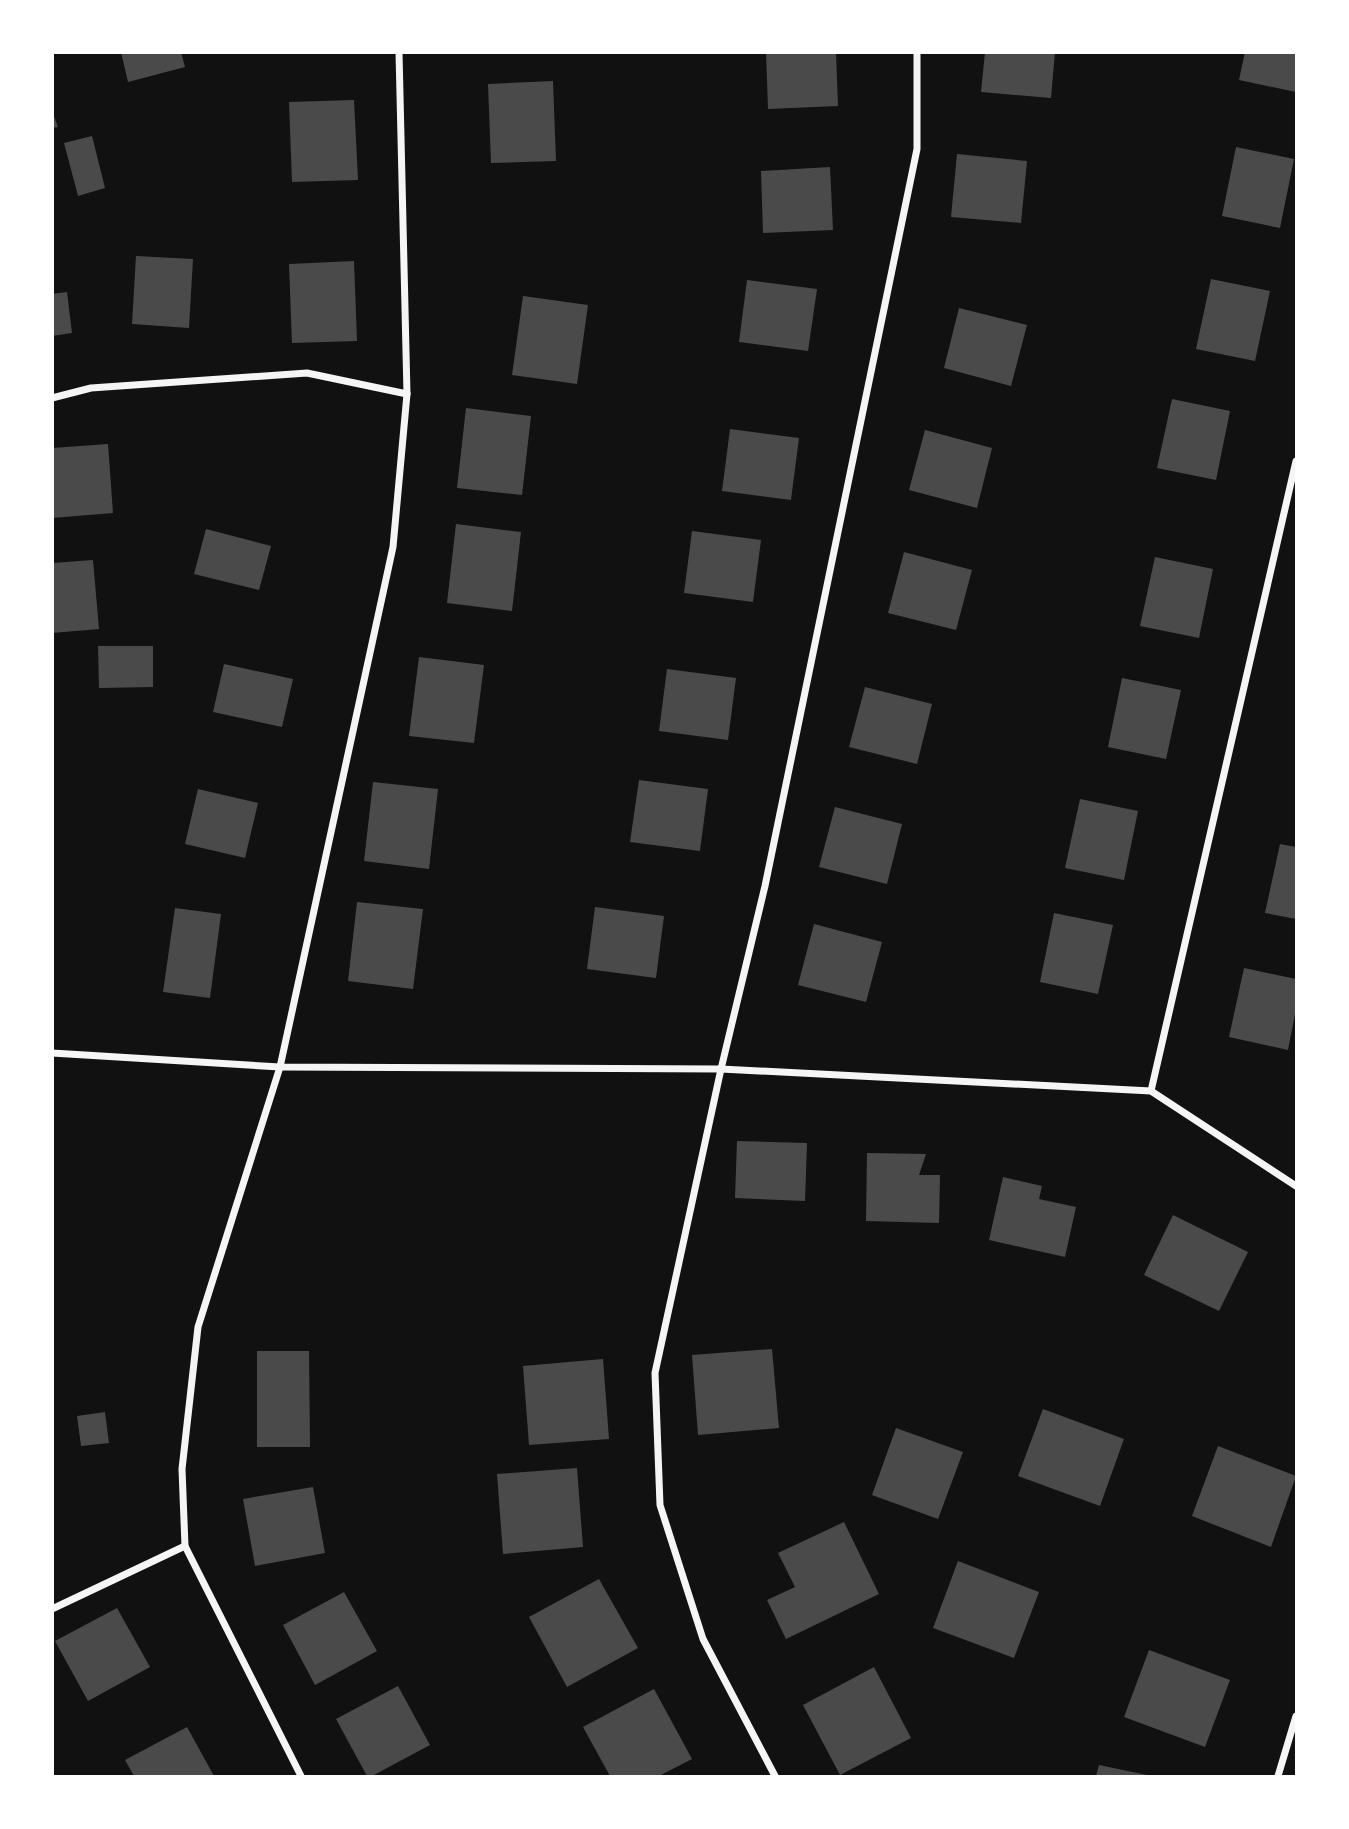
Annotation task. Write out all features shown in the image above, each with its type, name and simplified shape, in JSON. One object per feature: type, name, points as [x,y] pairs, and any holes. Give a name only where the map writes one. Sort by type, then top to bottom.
[{"type":"street","points":[[301,1776],[185,1546],[182,1469],[198,1327],[280,1066],[393,547],[407,394],[399,52]]},
{"type":"street","points":[[775,1776],[703,1639],[660,1505],[655,1373],[721,1069],[765,886],[917,149],[917,52]]},
{"type":"street","points":[[52,398],[91,388],[307,373],[407,394]]},
{"type":"street","points":[[1151,1091],[1297,461]]},
{"type":"street","points":[[52,1053],[280,1066],[721,1069],[1151,1091],[1297,1186]]},
{"type":"street","points":[[52,1609],[185,1546]]},
{"type":"street","points":[[1278,1776],[1297,1716]]},
{"type":"building","points":[[121,52],[181,52],[185,67],[128,82]]},
{"type":"building","points":[[766,52],[836,52],[838,106],[768,109]]},
{"type":"building","points":[[985,52],[1055,52],[1051,98],[981,92]]},
{"type":"building","points":[[1245,52],[1296,52],[1296,92],[1239,80]]},
{"type":"building","points":[[553,81],[556,161],[491,163],[488,84]]},
{"type":"building","points":[[354,100],[358,180],[292,182],[289,102]]},
{"type":"building","points":[[52,111],[58,127],[52,128]]},
{"type":"building","points":[[92,136],[105,188],[78,196],[64,143]]},
{"type":"building","points":[[1236,147],[1294,159],[1280,228],[1222,216]]},
{"type":"building","points":[[957,154],[1027,161],[1021,223],[951,217]]},
{"type":"building","points":[[830,167],[833,230],[763,233],[761,171]]},
{"type":"building","points":[[136,256],[193,259],[189,328],[132,324]]},
{"type":"building","points":[[354,261],[357,341],[292,343],[289,264]]},
{"type":"building","points":[[1211,279],[1270,291],[1255,361],[1196,349]]},
{"type":"building","points":[[747,280],[817,289],[808,351],[739,342]]},
{"type":"building","points":[[67,292],[72,333],[52,336],[52,294]]},
{"type":"building","points":[[523,296],[588,305],[577,384],[512,375]]},
{"type":"building","points":[[959,308],[1027,325],[1011,386],[944,368]]},
{"type":"building","points":[[1172,399],[1230,411],[1216,480],[1157,468]]},
{"type":"building","points":[[466,408],[531,416],[522,495],[457,488]]},
{"type":"building","points":[[730,429],[799,438],[791,500],[722,491]]},
{"type":"building","points":[[925,430],[992,448],[977,508],[909,490]]},
{"type":"building","points":[[108,444],[113,513],[52,518],[52,448]]},
{"type":"building","points":[[456,524],[521,532],[512,611],[447,603]]},
{"type":"building","points":[[206,529],[271,546],[259,590],[194,574]]},
{"type":"building","points":[[692,531],[761,540],[753,602],[684,593]]},
{"type":"building","points":[[904,552],[972,570],[956,630],[888,613]]},
{"type":"building","points":[[1155,557],[1213,569],[1199,638],[1140,626]]},
{"type":"building","points":[[93,560],[99,629],[52,633],[52,563]]},
{"type":"building","points":[[98,646],[153,646],[153,687],[99,688]]},
{"type":"building","points":[[419,657],[484,665],[474,743],[409,736]]},
{"type":"building","points":[[224,664],[293,679],[282,727],[213,712]]},
{"type":"building","points":[[667,669],[736,678],[728,740],[659,731]]},
{"type":"building","points":[[1122,678],[1181,690],[1166,759],[1108,747]]},
{"type":"building","points":[[865,687],[932,704],[917,764],[849,747]]},
{"type":"building","points":[[639,780],[708,789],[700,851],[630,842]]},
{"type":"building","points":[[373,782],[438,789],[429,869],[364,861]]},
{"type":"building","points":[[198,789],[258,803],[245,858],[185,844]]},
{"type":"building","points":[[1080,799],[1138,811],[1124,880],[1065,868]]},
{"type":"building","points":[[835,807],[902,824],[887,884],[819,867]]},
{"type":"building","points":[[1280,844],[1296,847],[1296,919],[1265,913]]},
{"type":"building","points":[[357,902],[423,909],[413,989],[348,981]]},
{"type":"building","points":[[595,907],[664,916],[656,978],[587,969]]},
{"type":"building","points":[[175,908],[221,914],[210,998],[163,992]]},
{"type":"building","points":[[1054,913],[1113,925],[1098,994],[1040,982]]},
{"type":"building","points":[[814,924],[882,942],[866,1002],[798,985]]},
{"type":"building","points":[[1244,968],[1296,979],[1296,1009],[1288,1050],[1229,1037]]},
{"type":"building","points":[[737,1141],[807,1143],[805,1201],[735,1198]]},
{"type":"building","points":[[867,1153],[926,1154],[919,1175],[940,1175],[939,1223],[866,1221]]},
{"type":"building","points":[[1003,1177],[1042,1186],[1039,1199],[1076,1207],[1065,1257],[989,1240]]},
{"type":"building","points":[[1173,1215],[1248,1252],[1219,1311],[1144,1275]]},
{"type":"building","points":[[772,1349],[779,1428],[698,1435],[692,1355]]},
{"type":"building","points":[[257,1351],[309,1351],[310,1447],[257,1447]]},
{"type":"building","points":[[603,1359],[609,1439],[529,1445],[523,1366]]},
{"type":"building","points":[[1043,1409],[1124,1439],[1100,1506],[1018,1476]]},
{"type":"building","points":[[105,1412],[109,1443],[81,1446],[77,1416]]},
{"type":"building","points":[[896,1428],[963,1452],[938,1519],[872,1495]]},
{"type":"building","points":[[1218,1446],[1296,1476],[1271,1547],[1192,1516]]},
{"type":"building","points":[[577,1468],[583,1547],[503,1554],[497,1474]]},
{"type":"building","points":[[313,1487],[325,1553],[255,1566],[243,1499]]},
{"type":"building","points":[[844,1522],[879,1594],[786,1639],[767,1600],[795,1587],[778,1553]]},
{"type":"building","points":[[958,1561],[1039,1592],[1014,1658],[933,1628]]},
{"type":"building","points":[[599,1579],[638,1648],[567,1687],[529,1617]]},
{"type":"building","points":[[344,1592],[377,1651],[315,1685],[283,1625]]},
{"type":"building","points":[[117,1608],[150,1667],[88,1701],[55,1641]]},
{"type":"building","points":[[1149,1650],[1230,1680],[1205,1747],[1124,1717]]},
{"type":"building","points":[[874,1667],[911,1738],[840,1775],[803,1705]]},
{"type":"building","points":[[398,1686],[430,1745],[372,1776],[367,1776],[336,1719]]},
{"type":"building","points":[[654,1689],[692,1759],[659,1776],[610,1776],[583,1727]]},
{"type":"building","points":[[187,1727],[214,1776],[134,1776],[125,1760]]},
{"type":"building","points":[[1099,1765],[1147,1775],[1096,1776]]}]
